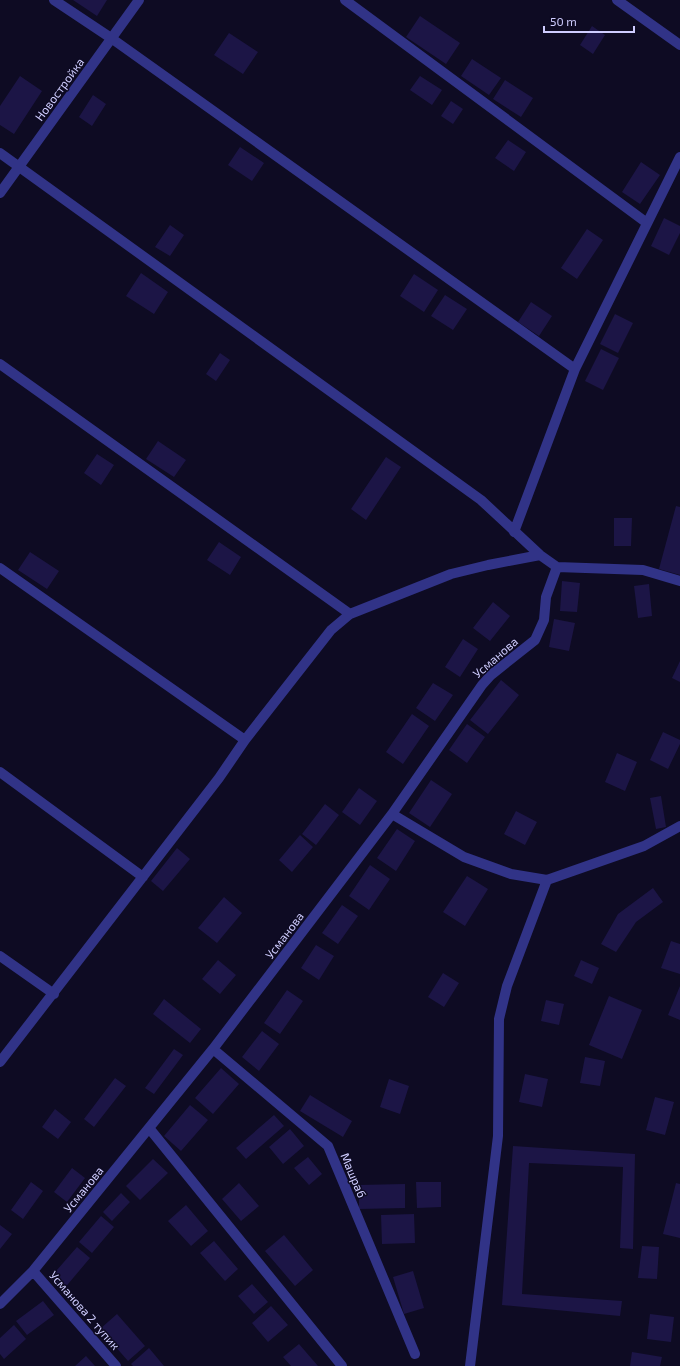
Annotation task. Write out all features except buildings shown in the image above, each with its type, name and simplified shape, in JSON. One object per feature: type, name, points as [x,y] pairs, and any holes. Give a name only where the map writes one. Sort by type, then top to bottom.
[{"type":"street","points":[[54,0],[111,38],[575,369]]},
{"type":"street","name":"Новостройка","points":[[0,193],[139,0]]},
{"type":"street","points":[[345,0],[647,223]]},
{"type":"street","points":[[617,0],[680,45]]},
{"type":"street","points":[[0,153],[481,500],[540,555],[557,567],[643,570],[680,581]]},
{"type":"street","points":[[514,532],[575,369],[680,157]]},
{"type":"street","points":[[0,364],[350,614]]},
{"type":"street","points":[[0,1062],[54,994],[219,778],[245,740],[331,630],[350,614],[451,574],[540,555]]},
{"type":"street","name":"Усманова","points":[[0,1304],[33,1271],[213,1049],[392,814],[482,685],[491,675],[535,640],[544,620],[546,597],[557,567]]},
{"type":"street","points":[[0,568],[245,740]]},
{"type":"street","points":[[0,772],[143,877]]},
{"type":"street","points":[[392,814],[464,857],[511,874],[547,880],[644,846],[680,826]]},
{"type":"street","points":[[470,1366],[498,1136],[499,1019],[507,986],[547,880]]},
{"type":"street","points":[[0,956],[54,994]]},
{"type":"street","name":"Машраб","points":[[213,1049],[328,1146],[415,1354]]},
{"type":"street","points":[[149,1128],[342,1366]]},
{"type":"street","name":"Усманова 2 тупик","points":[[33,1271],[116,1366]]}]
